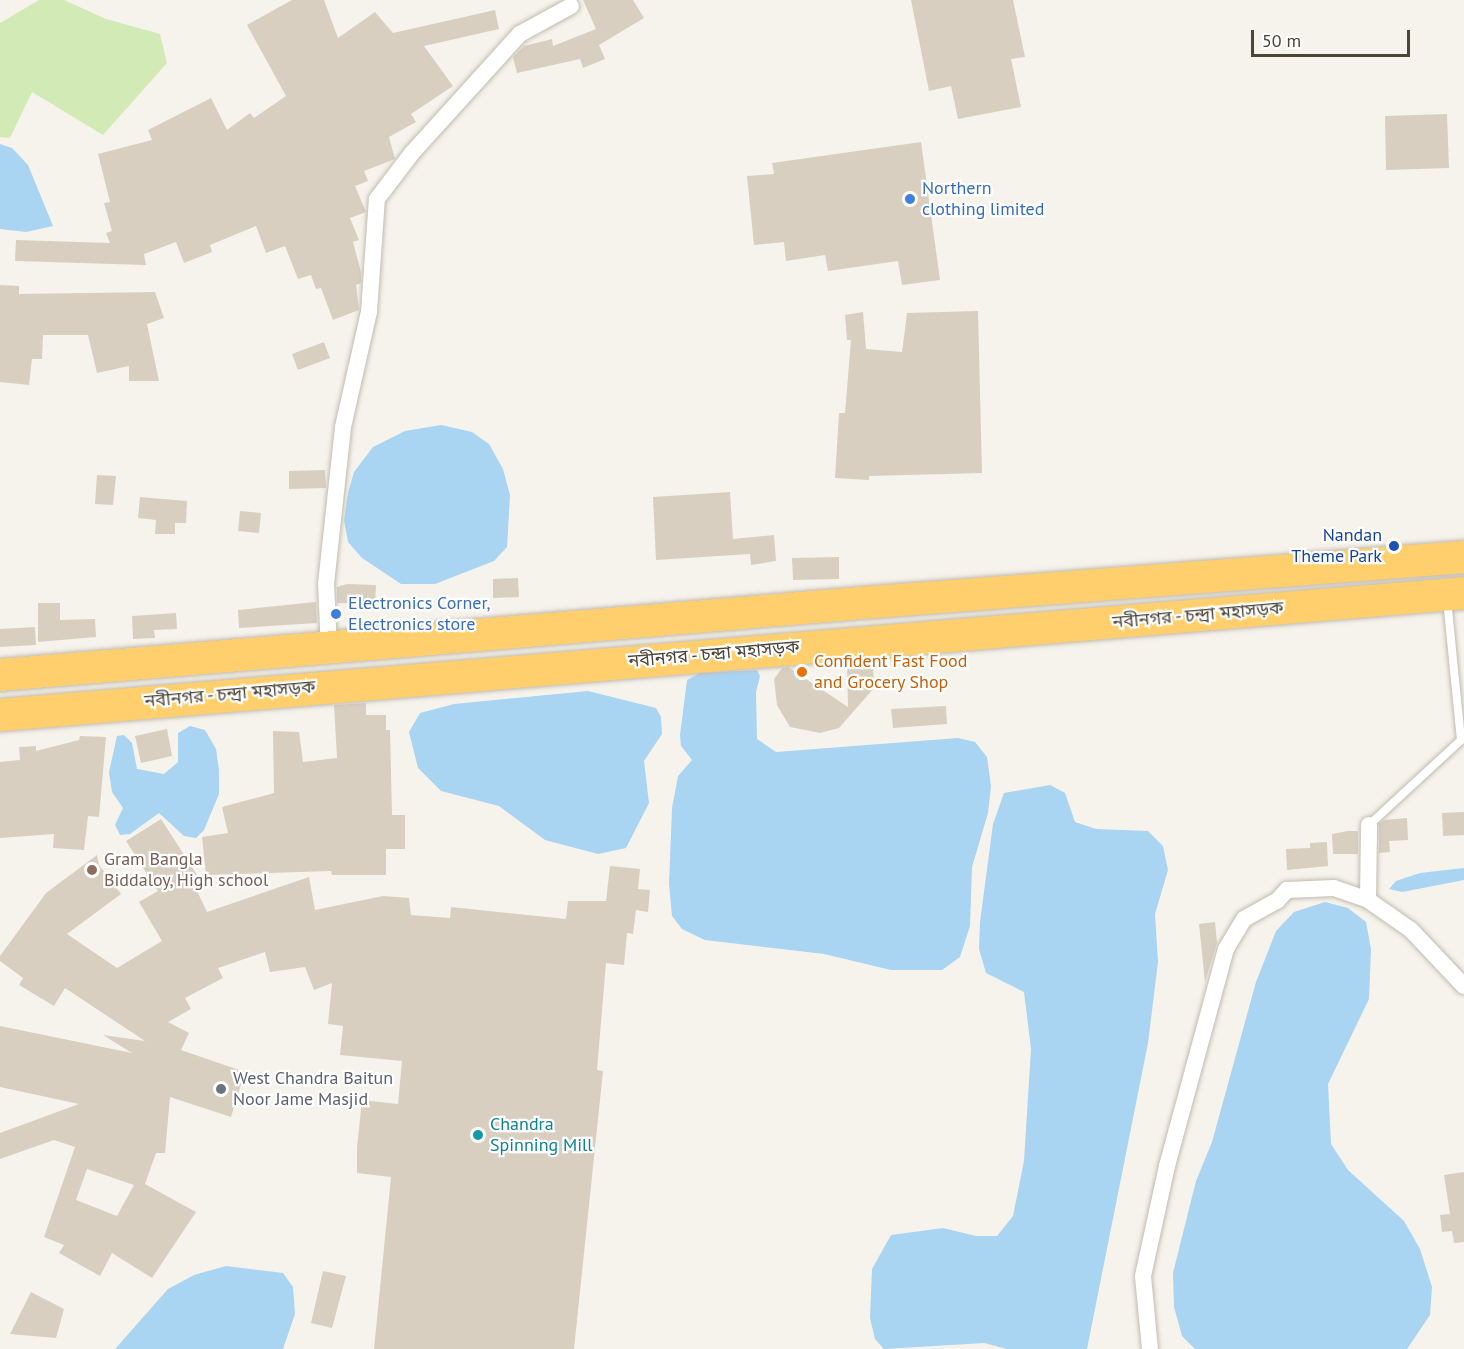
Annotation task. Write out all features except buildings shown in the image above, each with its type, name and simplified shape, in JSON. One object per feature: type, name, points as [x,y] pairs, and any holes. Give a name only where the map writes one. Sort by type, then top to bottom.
[{"type":"highway","name":"নবীনগর - চন্দ্রা মহাসড়ক","points":[[0,675],[1454,558]]},
{"type":"highway","points":[[1454,558],[1455,593]]},
{"type":"highway","name":"নবীনগর - চন্দ্রা মহাসড়ক","points":[[0,714],[1455,593]]},
{"type":"street","points":[[329,649],[326,584],[344,427],[369,312],[377,199],[412,153],[520,34],[571,6]]},
{"type":"street","points":[[1368,900],[1369,825]]},
{"type":"street","points":[[1150,1349],[1143,1276],[1167,1166],[1226,950],[1244,919],[1277,901],[1287,890],[1335,888],[1368,900],[1412,930],[1464,986]]},
{"type":"lane","points":[[1369,825],[1463,741],[1455,593]]},
{"type":"green space","points":[[39,0],[64,0],[106,19],[160,34],[167,63],[103,135],[32,92],[10,138],[0,137],[0,23]]},
{"type":"water","points":[[0,144],[12,148],[28,165],[53,226],[26,232],[0,229]]},
{"type":"water","points":[[441,425],[472,432],[489,444],[503,469],[510,495],[507,547],[494,561],[435,584],[401,584],[362,558],[348,542],[344,520],[348,493],[354,472],[373,447],[405,431]]},
{"type":"water","points":[[757,670],[760,676],[756,692],[757,739],[776,752],[958,738],[975,742],[987,757],[991,786],[988,813],[972,867],[970,926],[960,957],[942,970],[891,970],[824,954],[705,940],[682,929],[672,916],[669,884],[672,808],[678,776],[692,760],[681,746],[680,735],[687,680],[700,673]]},
{"type":"water","points":[[588,691],[656,708],[661,717],[662,734],[644,761],[649,803],[626,848],[598,854],[545,840],[499,806],[441,791],[418,768],[409,732],[420,713],[454,704]]},
{"type":"water","points":[[190,726],[205,730],[216,749],[219,770],[219,794],[204,830],[196,838],[184,836],[159,813],[130,834],[120,835],[115,825],[123,808],[112,792],[109,772],[117,736],[124,735],[132,743],[137,769],[164,774],[178,762],[178,733]]},
{"type":"water","points":[[1050,785],[1065,793],[1075,822],[1096,829],[1148,831],[1163,846],[1168,870],[1155,914],[1158,962],[1148,1043],[1087,1349],[1007,1349],[984,1343],[884,1349],[875,1339],[870,1318],[872,1269],[891,1235],[943,1228],[976,1236],[997,1236],[1013,1216],[1024,1161],[1031,1049],[1024,992],[986,973],[979,949],[980,922],[993,824],[1004,793]]},
{"type":"water","points":[[1464,868],[1464,880],[1402,892],[1389,889],[1396,881],[1420,873]]},
{"type":"water","points":[[1325,902],[1348,908],[1366,922],[1371,949],[1369,999],[1328,1084],[1331,1144],[1348,1170],[1404,1221],[1420,1249],[1432,1287],[1430,1315],[1407,1349],[1195,1349],[1182,1336],[1174,1307],[1173,1273],[1196,1181],[1212,1142],[1256,982],[1276,931],[1294,912]]},
{"type":"water","points":[[226,1266],[283,1273],[293,1287],[295,1314],[283,1349],[115,1349],[168,1289],[194,1275]]},
{"type":"place","name":"Northern clothing limited","points":[[910,199]]},
{"type":"place","name":"Nandan Theme Park","points":[[1394,546]]},
{"type":"place","name":"Electronics Corner, Electronics store","points":[[336,614]]},
{"type":"place","name":"Confident Fast Food and Grocery Shop","points":[[802,672]]},
{"type":"place","name":"Gram Bangla Biddaloy, High school","points":[[92,870]]},
{"type":"place","name":"West Chandra Baitun Noor Jame Masjid","points":[[221,1089]]},
{"type":"place","name":"Chandra Spinning Mill","points":[[478,1135]]}]
